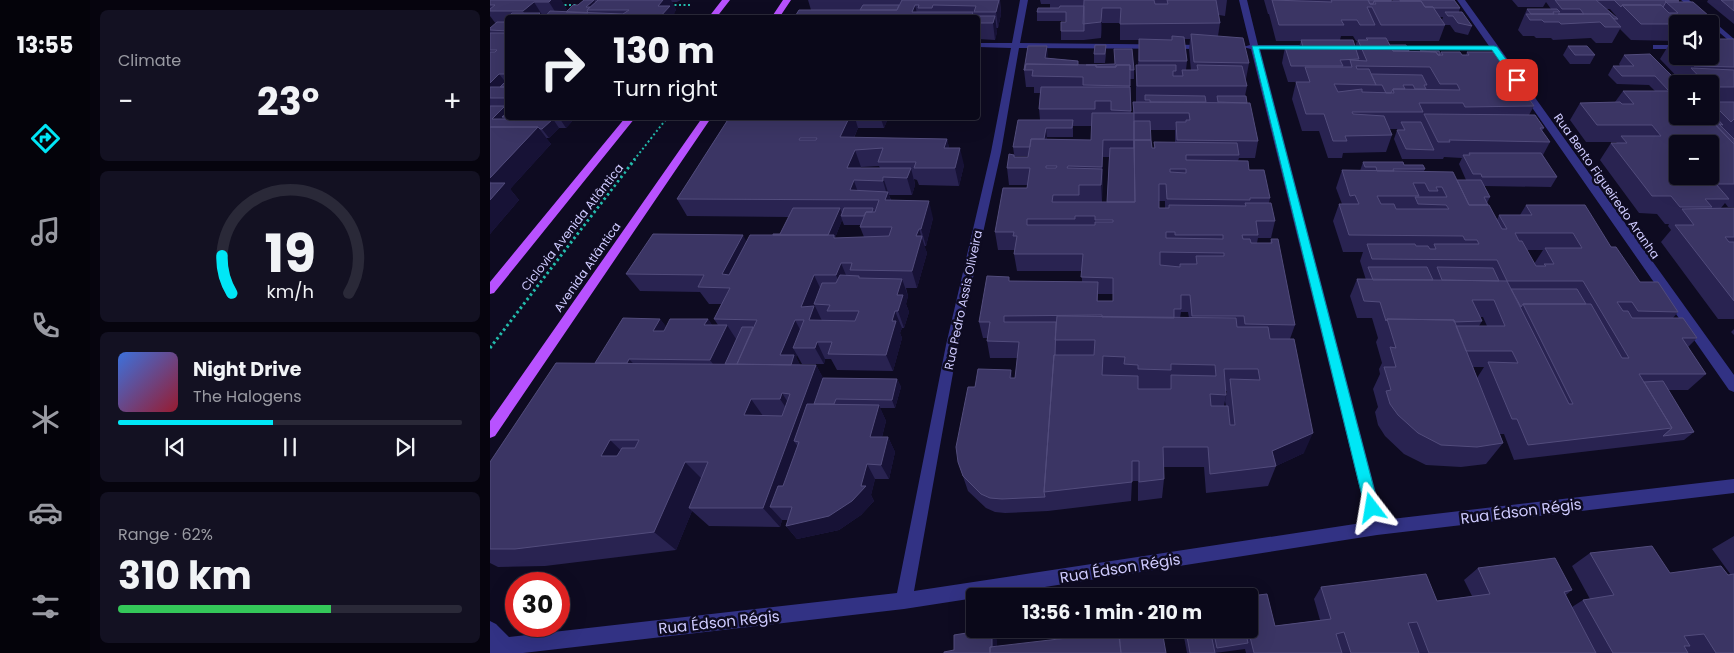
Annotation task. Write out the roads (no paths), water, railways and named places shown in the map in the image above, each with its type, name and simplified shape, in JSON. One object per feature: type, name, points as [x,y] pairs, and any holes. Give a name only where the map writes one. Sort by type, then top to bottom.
[{"type":"main road","points":[[777,15],[788,0]]},
{"type":"main road","points":[[714,15],[724,2]]},
{"type":"main road","points":[[490,290],[628,120]]},
{"type":"main road","name":"Avenida Atlântica","points":[[490,432],[705,120]]},
{"type":"street","name":"Rua Pedro Assis Oliveira","points":[[904,601],[952,346],[996,152],[1024,0]]},
{"type":"street","points":[[1243,0],[1377,528]]},
{"type":"street","name":"Rua Bento Figueiredo Aranha","points":[[1461,0],[1734,386]]},
{"type":"street","points":[[1685,0],[1734,43]]},
{"type":"street","points":[[980,45],[1217,47]]},
{"type":"street","points":[[1236,47],[1315,47]]},
{"type":"street","points":[[1656,47],[1669,47]]},
{"type":"street","points":[[1385,48],[1494,48]]},
{"type":"street","name":"Rua Édson Régis","points":[[490,630],[498,647],[904,601],[1377,528],[1734,486]]}]
